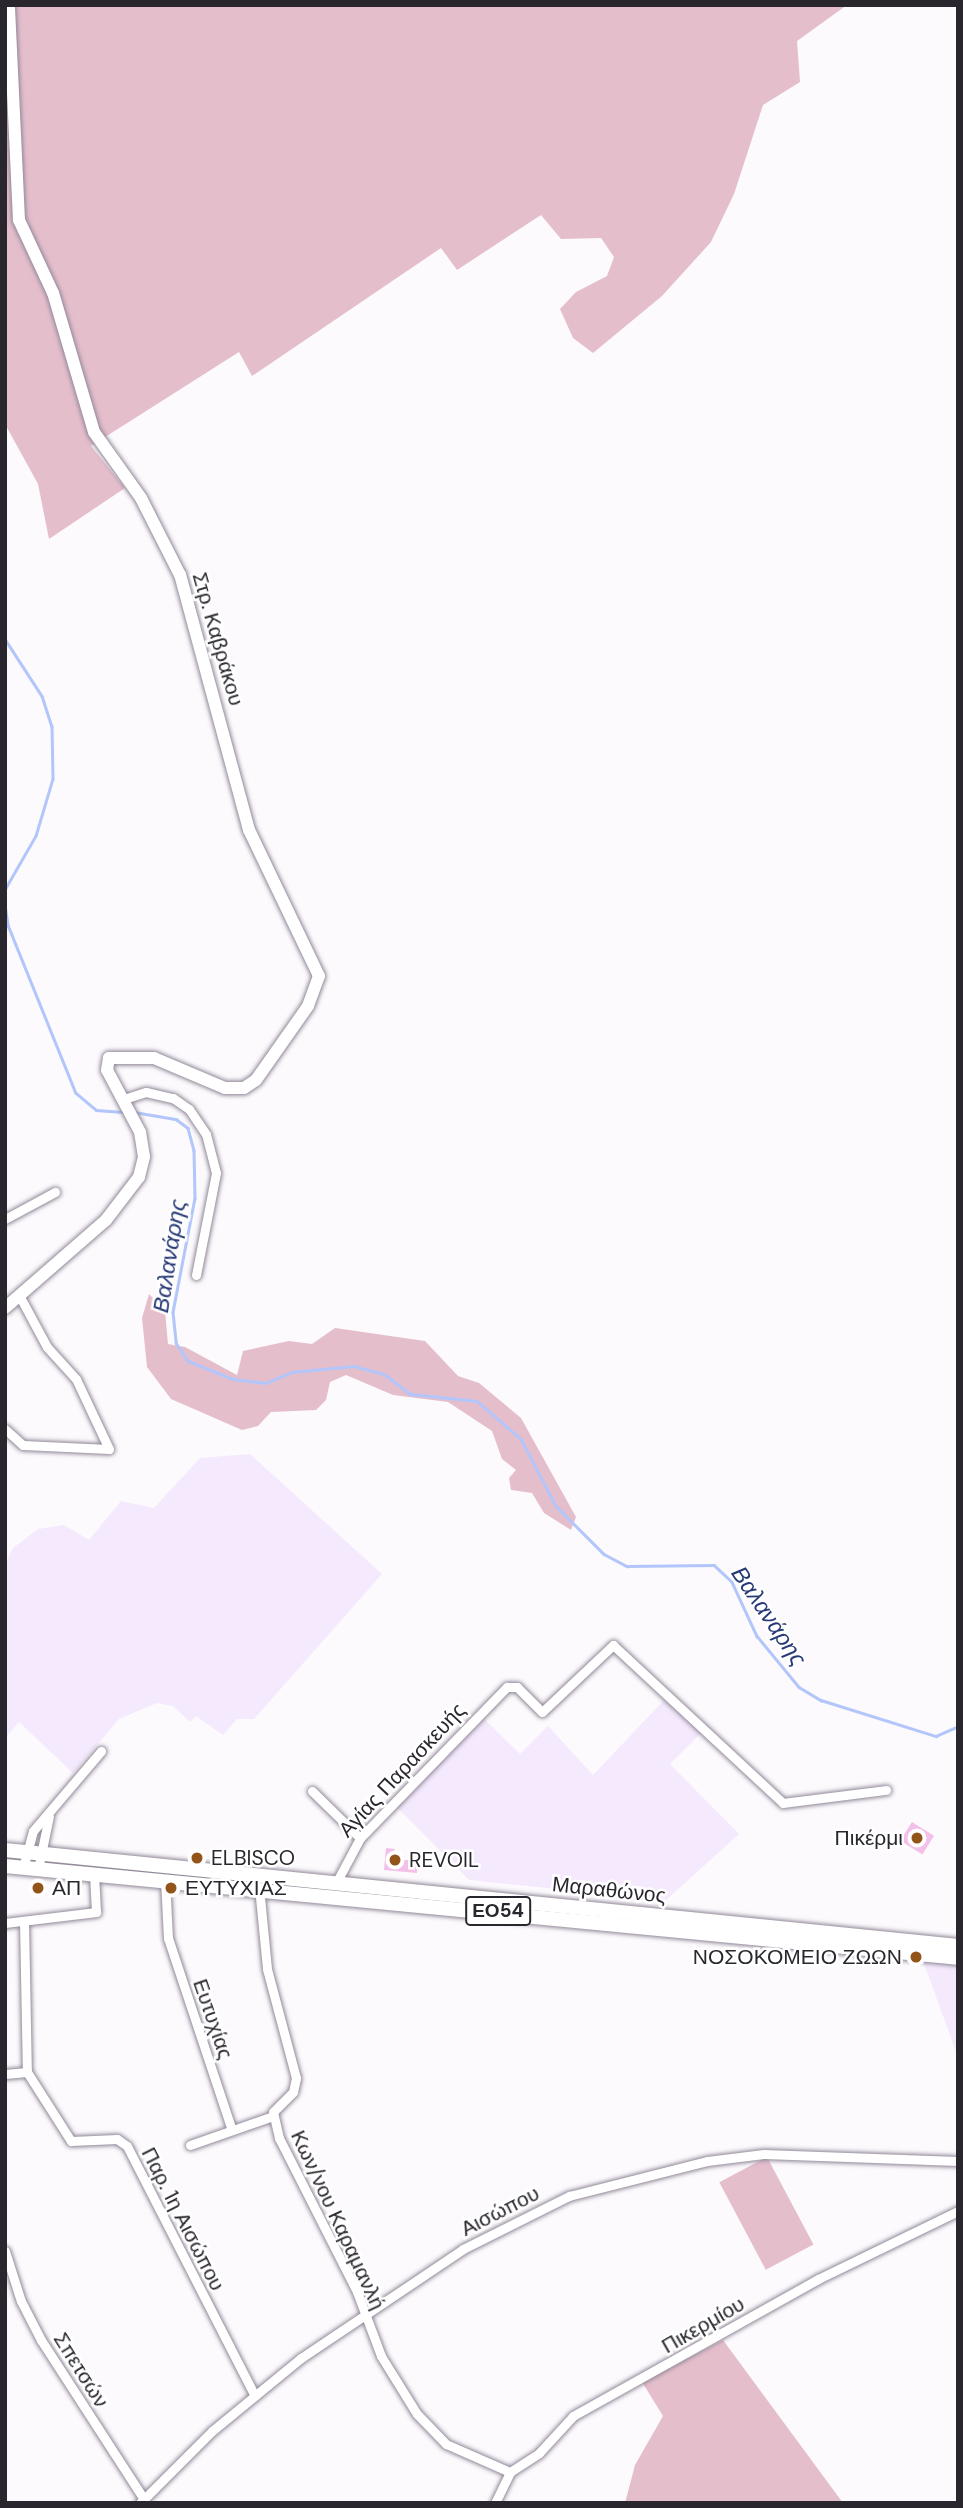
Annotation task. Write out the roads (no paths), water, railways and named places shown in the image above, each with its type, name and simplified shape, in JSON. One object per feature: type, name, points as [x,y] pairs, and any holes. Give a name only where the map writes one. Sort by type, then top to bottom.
[{"type":"main road","name":"Μαραθώνος","points":[[5,1850],[958,1946]]},
{"type":"main road","name":"Μαραθώνος","points":[[5,1866],[259,1887],[958,1958]]},
{"type":"street","name":"Στρ. Καβράκου","points":[[9,5],[19,220],[53,293],[94,432],[141,498],[180,575],[249,830],[319,976],[308,1006],[250,1084],[225,1088],[154,1058],[116,1055],[106,1066],[124,1099]]},
{"type":"street","points":[[5,1308],[132,1190],[144,1157],[133,1115],[124,1099],[146,1092],[173,1098],[193,1113],[210,1144],[215,1191],[196,1275]]},
{"type":"street","points":[[5,1219],[55,1192]]},
{"type":"street","points":[[5,1429],[23,1445],[109,1449],[76,1380],[47,1347],[19,1295]]},
{"type":"street","name":"Αγίας Παρασκευής","points":[[336,1883],[360,1838],[506,1688],[517,1687],[542,1712],[615,1645],[783,1803],[886,1790]]},
{"type":"street","points":[[30,1868],[33,1831],[101,1751]]},
{"type":"street","points":[[312,1791],[360,1838]]},
{"type":"street","points":[[30,1868],[32,1852],[52,1810]]},
{"type":"street","points":[[5,1923],[96,1912],[94,1874]]},
{"type":"street","name":"Ευτυχίας","points":[[165,1878],[168,1938],[231,2127]]},
{"type":"street","name":"Κων/νου Καραμανλή","points":[[259,1887],[267,1969],[296,2078],[293,2092],[273,2116],[387,2367],[435,2436],[510,2472]]},
{"type":"street","points":[[5,2074],[27,2072],[24,1921]]},
{"type":"street","name":"Παρ. 1η Αισώπου","points":[[27,2072],[71,2141],[117,2139],[127,2146],[254,2394]]},
{"type":"street","points":[[190,2145],[231,2127],[273,2116]]},
{"type":"street","name":"Αισώπου","points":[[142,2501],[254,2394],[463,2249],[569,2196],[706,2161],[764,2154],[958,2161]]},
{"type":"street","name":"Πικερμίου","points":[[510,2472],[540,2453],[584,2409],[818,2279],[958,2211]]},
{"type":"street","name":"Σπετσών","points":[[5,2251],[21,2301],[41,2340],[142,2501]]},
{"type":"street","points":[[495,2503],[510,2472]]},
{"type":"waterway","name":"Βαλανάρης","points":[[5,639],[42,696],[52,726],[53,779],[36,836],[5,890]]},
{"type":"waterway","name":"Βαλανάρης","points":[[5,905],[8,925],[76,1093],[96,1110],[123,1112]]},
{"type":"waterway","name":"Βαλανάρης","points":[[134,1112],[176,1119],[188,1128],[194,1150],[195,1198],[173,1312],[176,1343],[188,1361],[233,1379],[266,1383],[292,1372],[354,1366],[384,1374],[411,1394],[477,1401],[521,1439],[556,1506],[604,1554],[627,1566],[714,1565],[732,1582],[757,1636],[799,1687],[821,1700],[936,1736],[958,1726]]},
{"type":"place","name":"Πικέρμι","points":[[917,1838]]},
{"type":"place","name":"ELBISCO","points":[[197,1858]]},
{"type":"place","name":"REVOIL","points":[[395,1860]]},
{"type":"place","name":"ΑΠ","points":[[38,1888]]},
{"type":"place","name":"ΕΥΤΥΧΙΑΣ","points":[[171,1888]]},
{"type":"place","name":"ΝΟΣΟΚΟΜΕΙΟ ΖΩΩΝ","points":[[916,1957]]}]
